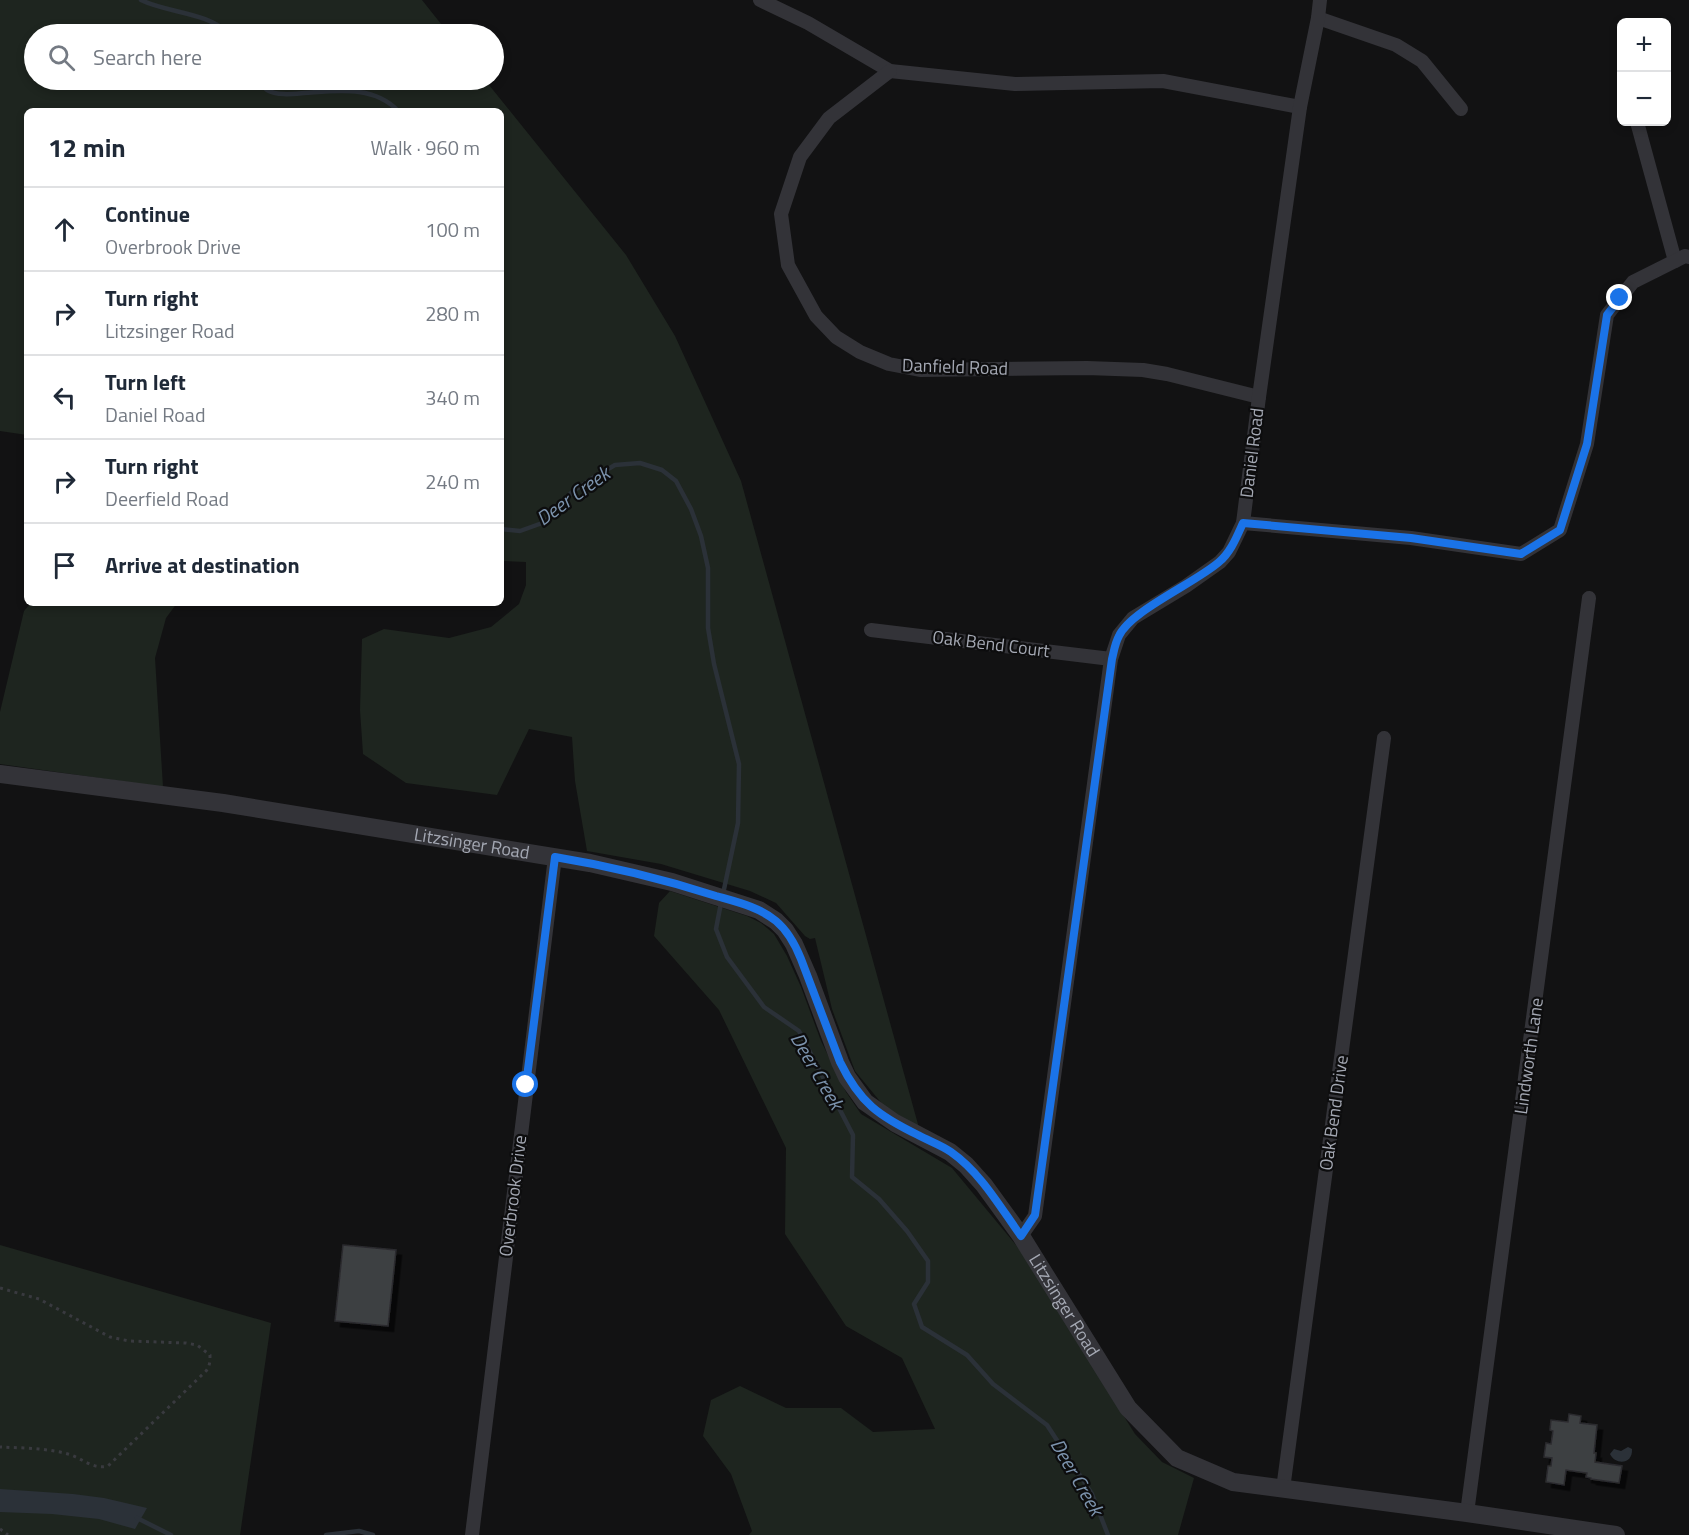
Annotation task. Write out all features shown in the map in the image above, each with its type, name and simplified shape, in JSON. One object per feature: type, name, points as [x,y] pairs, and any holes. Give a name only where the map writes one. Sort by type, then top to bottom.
[{"type":"street","points":[[760,0],[808,23],[890,71],[1015,84],[1163,81],[1300,107]]},
{"type":"street","name":"Daniel Road","points":[[1021,1236],[1035,1215],[1112,659],[1119,635],[1133,618],[1220,562],[1229,552],[1243,523],[1300,107],[1320,0]]},
{"type":"street","points":[[1318,18],[1396,45],[1422,61],[1461,109]]},
{"type":"street","name":"Danfield Road","points":[[890,71],[829,118],[800,157],[781,214],[788,265],[816,316],[836,337],[860,352],[889,364],[920,370],[1087,368],[1143,370],[1259,397]]},
{"type":"street","points":[[1243,523],[1411,538],[1521,554],[1560,530],[1587,444],[1607,315],[1633,282],[1682,259],[1638,126]]},
{"type":"street","name":"Lindworth Lane","points":[[1467,1513],[1589,598]]},
{"type":"street","name":"Oak Bend Court","points":[[871,630],[1112,659]]},
{"type":"street","name":"Oak Bend Drive","points":[[1283,1489],[1384,738]]},
{"type":"street","name":"Litzsinger Road","points":[[0,774],[223,803],[555,857],[672,882],[759,910],[776,921],[794,944],[840,1062],[847,1077],[865,1102],[895,1124],[950,1152],[966,1165],[984,1185],[1021,1236],[1128,1408],[1177,1458],[1233,1482],[1616,1535]]},
{"type":"street","name":"Overbrook Drive","points":[[472,1535],[555,857]]},
{"type":"path","points":[[0,1288],[39,1299],[110,1337],[129,1341],[186,1343],[197,1345],[210,1355],[209,1367],[206,1371],[108,1466],[95,1467],[76,1457],[56,1452],[0,1447]]},
{"type":"path","points":[[0,1529],[8,1535]]},
{"type":"shaded area","points":[[0,0],[422,0],[441,24],[24,24],[24,90],[493,90],[626,255],[675,336],[741,481],[919,1128],[883,1105],[855,1071],[832,1009],[815,938],[810,939],[805,936],[776,903],[750,891],[661,864],[587,851],[575,781],[572,737],[529,729],[497,795],[406,783],[363,754],[360,710],[362,639],[384,629],[449,638],[491,627],[519,604],[526,585],[526,562],[504,561],[504,108],[24,108],[24,435],[0,431]]},
{"type":"shaded area","points":[[28,606],[175,606],[166,618],[155,658],[163,787],[0,764],[0,712],[24,611]]},
{"type":"shaded area","points":[[670,891],[747,916],[761,923],[774,934],[801,987],[821,1041],[846,1092],[861,1114],[952,1168],[1020,1250],[1135,1434],[1162,1462],[1194,1478],[1178,1535],[749,1535],[752,1531],[731,1474],[703,1436],[711,1400],[740,1386],[786,1408],[841,1408],[873,1432],[935,1429],[902,1358],[846,1326],[785,1234],[786,1148],[719,1010],[654,936],[659,903]]},
{"type":"shaded area","points":[[0,1245],[271,1323],[240,1535],[0,1535]]},
{"type":"shaded area","points":[[1628,1447],[1632,1449],[1632,1454],[1627,1461],[1612,1458],[1610,1454],[1614,1449],[1621,1451]]},
{"type":"shaded area","points":[[0,1489],[104,1498],[147,1508],[135,1529],[99,1519],[0,1512]]},
{"type":"building","points":[[343,1245],[396,1250],[388,1326],[335,1321]]},
{"type":"building","points":[[1569,1414],[1581,1416],[1580,1423],[1597,1425],[1595,1462],[1622,1466],[1619,1483],[1591,1479],[1586,1477],[1587,1473],[1566,1470],[1564,1485],[1546,1482],[1548,1466],[1551,1466],[1552,1458],[1544,1457],[1546,1443],[1551,1444],[1553,1431],[1550,1430],[1551,1420],[1568,1422]]},
{"type":"waterway","name":"Deer Creek","points":[[141,0],[215,24]]},
{"type":"waterway","name":"Deer Creek","points":[[267,90],[280,94],[341,91],[366,93],[378,97],[394,108]]},
{"type":"waterway","name":"Deer Creek","points":[[504,529],[520,531],[545,522],[572,492],[615,465],[640,463],[662,470],[676,481],[691,509],[701,536],[708,568],[708,628],[714,664],[739,764],[738,823],[723,894]]},
{"type":"waterway","name":"Deer Creek","points":[[721,903],[716,929],[727,957],[764,1007],[799,1031],[853,1135],[852,1177],[879,1199],[907,1231],[928,1261],[928,1282],[914,1304],[922,1327],[967,1355],[993,1384],[1047,1425],[1092,1494],[1108,1535]]},
{"type":"waterway","points":[[137,1518],[171,1535]]},
{"type":"waterway","points":[[326,1535],[359,1531],[373,1535]]},
{"type":"route","points":[[526,1085],[555,857],[672,882],[759,910],[785,930],[808,976],[831,1043],[847,1077],[865,1102],[895,1124],[950,1152],[966,1165],[984,1185],[1021,1236],[1035,1215],[1112,659],[1119,635],[1133,618],[1220,562],[1229,552],[1243,523],[1411,538],[1521,554],[1560,530],[1587,444],[1607,315],[1620,298]]}]
